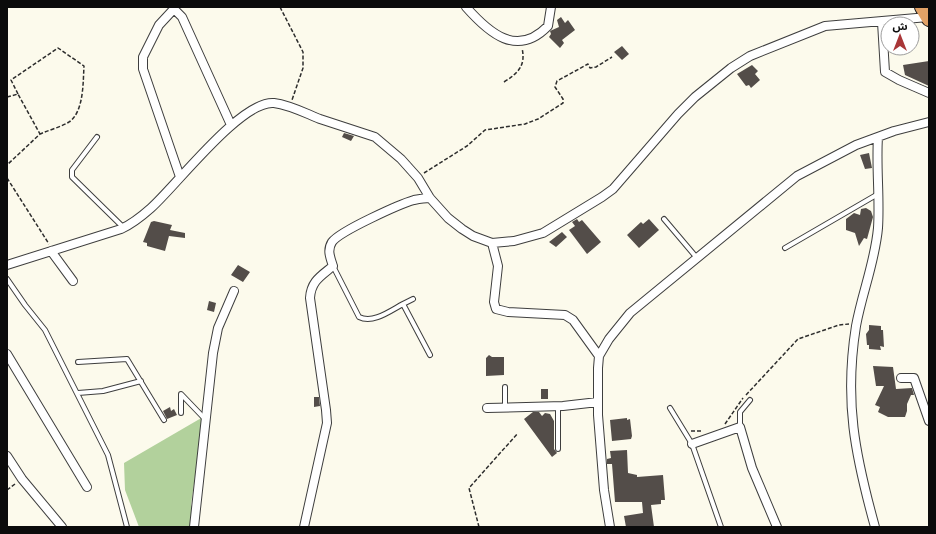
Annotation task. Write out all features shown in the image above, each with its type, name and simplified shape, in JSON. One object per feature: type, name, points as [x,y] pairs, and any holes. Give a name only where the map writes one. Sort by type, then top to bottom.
[{"type":"street","points":[[466,7],[478,20],[500,37],[521,43],[535,37],[548,26],[551,7]]},
{"type":"street","points":[[180,178],[143,69],[143,57],[159,24],[172,11],[176,11],[182,17],[231,125]]},
{"type":"street","points":[[915,16],[926,14]]},
{"type":"street","points":[[7,265],[124,228],[151,208],[231,125],[253,108],[263,104],[273,103],[290,107],[375,137],[401,159],[418,178],[430,198],[448,218],[473,236],[492,243],[514,241],[543,233],[602,198],[613,189],[678,114],[695,97],[731,68],[750,56],[825,26],[880,22]]},
{"type":"street","points":[[884,56],[885,72],[929,93]]},
{"type":"street","points":[[610,527],[604,490],[598,402],[599,356],[608,339],[622,322],[797,176],[838,153],[878,137],[929,122]]},
{"type":"street","points":[[875,527],[859,467],[851,412],[851,364],[856,326],[876,243],[878,137]]},
{"type":"street","points":[[304,527],[326,423],[326,410],[310,298],[310,288],[315,281],[333,266],[329,255],[330,248],[336,238],[370,219],[405,203],[430,198]]},
{"type":"street","points":[[492,243],[498,266],[494,302],[496,309],[508,312],[565,315],[572,320],[599,356]]},
{"type":"street","points":[[51,251],[73,281]]},
{"type":"street","points":[[194,527],[208,388],[218,328],[234,291]]},
{"type":"street","points":[[7,354],[87,487]]},
{"type":"street","points":[[902,378],[914,378],[929,421]]},
{"type":"street","points":[[487,408],[558,406],[598,402]]},
{"type":"street","points":[[692,444],[740,428],[752,468],[777,527]]},
{"type":"street","points":[[7,456],[22,479],[62,527]]},
{"type":"lane","points":[[97,137],[72,170],[72,177],[124,228]]},
{"type":"lane","points":[[785,248],[878,194]]},
{"type":"lane","points":[[664,219],[697,258]]},
{"type":"lane","points":[[333,266],[359,317],[366,320],[374,318],[413,299]]},
{"type":"lane","points":[[7,279],[45,330],[78,393],[112,464],[127,527]]},
{"type":"lane","points":[[403,304],[430,355]]},
{"type":"lane","points":[[78,362],[127,359],[164,420]]},
{"type":"lane","points":[[78,393],[103,391],[141,381]]},
{"type":"lane","points":[[505,387],[505,407]]},
{"type":"lane","points":[[180,413],[181,394],[205,419]]},
{"type":"lane","points":[[740,428],[740,412],[750,400]]},
{"type":"lane","points":[[558,406],[558,449]]},
{"type":"lane","points":[[670,408],[692,444],[722,527]]},
{"type":"path","points":[[280,7],[303,52],[304,60],[290,107]]},
{"type":"path","points":[[504,82],[522,68],[524,60],[521,43]]},
{"type":"path","points":[[7,165],[40,134],[70,121],[79,107],[83,93],[84,66],[58,48],[12,80],[40,134]]},
{"type":"path","points":[[418,178],[467,146],[484,130],[525,124],[538,119],[560,105],[563,99],[555,88],[557,81],[588,64],[590,68],[596,67],[612,57]]},
{"type":"path","points":[[7,98],[18,94]]},
{"type":"path","points":[[7,178],[49,243],[51,251]]},
{"type":"path","points":[[724,426],[735,407],[793,342],[839,325],[847,324],[856,326]]},
{"type":"path","points":[[684,429],[705,431]]},
{"type":"path","points":[[479,527],[469,488],[518,433]]},
{"type":"path","points":[[7,490],[22,479]]},
{"type":"green space","points":[[203,417],[191,505],[195,512],[190,527],[139,527],[125,490],[124,463]]},
{"type":"building","points":[[561,17],[565,23],[568,20],[575,30],[562,40],[564,43],[560,48],[549,37],[551,34],[550,31],[559,27],[557,20]]},
{"type":"building","points":[[622,46],[629,54],[622,60],[614,52]]},
{"type":"building","points":[[929,61],[929,86],[905,75],[903,65]]},
{"type":"building","points":[[752,65],[758,71],[755,74],[760,80],[751,88],[749,85],[746,86],[737,74]]},
{"type":"building","points":[[344,133],[354,136],[351,141],[342,137]]},
{"type":"building","points":[[869,153],[872,168],[865,169],[860,155]]},
{"type":"building","points":[[866,208],[871,211],[873,217],[867,239],[864,238],[859,246],[855,233],[846,230],[846,219],[854,213],[860,215],[861,209]]},
{"type":"building","points":[[577,219],[579,222],[582,220],[601,242],[587,254],[569,230],[575,226],[572,222]]},
{"type":"building","points":[[649,219],[659,230],[639,248],[627,235],[641,222],[643,224]]},
{"type":"building","points":[[154,221],[172,225],[170,230],[185,233],[185,238],[169,236],[165,251],[147,246],[147,243],[143,242],[151,222]]},
{"type":"building","points":[[562,232],[567,237],[556,247],[549,242]]},
{"type":"building","points":[[238,265],[250,272],[243,282],[231,275]]},
{"type":"building","points":[[209,301],[216,303],[214,312],[207,310]]},
{"type":"building","points":[[869,325],[881,326],[881,330],[883,330],[884,347],[880,346],[881,350],[869,349],[869,345],[867,345],[866,334],[869,330]]},
{"type":"building","points":[[489,355],[492,357],[504,357],[504,375],[486,376],[486,358]]},
{"type":"building","points":[[873,366],[893,367],[896,389],[912,388],[914,395],[911,395],[907,404],[905,417],[888,417],[878,412],[880,407],[875,405],[884,386],[876,386]]},
{"type":"building","points":[[541,389],[548,389],[548,399],[541,399]]},
{"type":"building","points":[[314,397],[319,397],[320,406],[314,407]]},
{"type":"building","points":[[170,407],[171,411],[174,409],[177,415],[167,419],[163,411]]},
{"type":"building","points":[[533,412],[539,412],[542,416],[545,413],[550,414],[554,421],[554,449],[557,453],[552,457],[524,419]]},
{"type":"building","points":[[627,418],[627,420],[630,419],[631,439],[612,441],[610,420]]},
{"type":"building","points":[[627,450],[628,473],[637,475],[637,477],[663,475],[665,500],[661,500],[661,504],[651,505],[654,527],[626,527],[624,516],[643,513],[642,502],[615,502],[612,464],[607,464],[607,459],[611,458],[610,451]]}]
